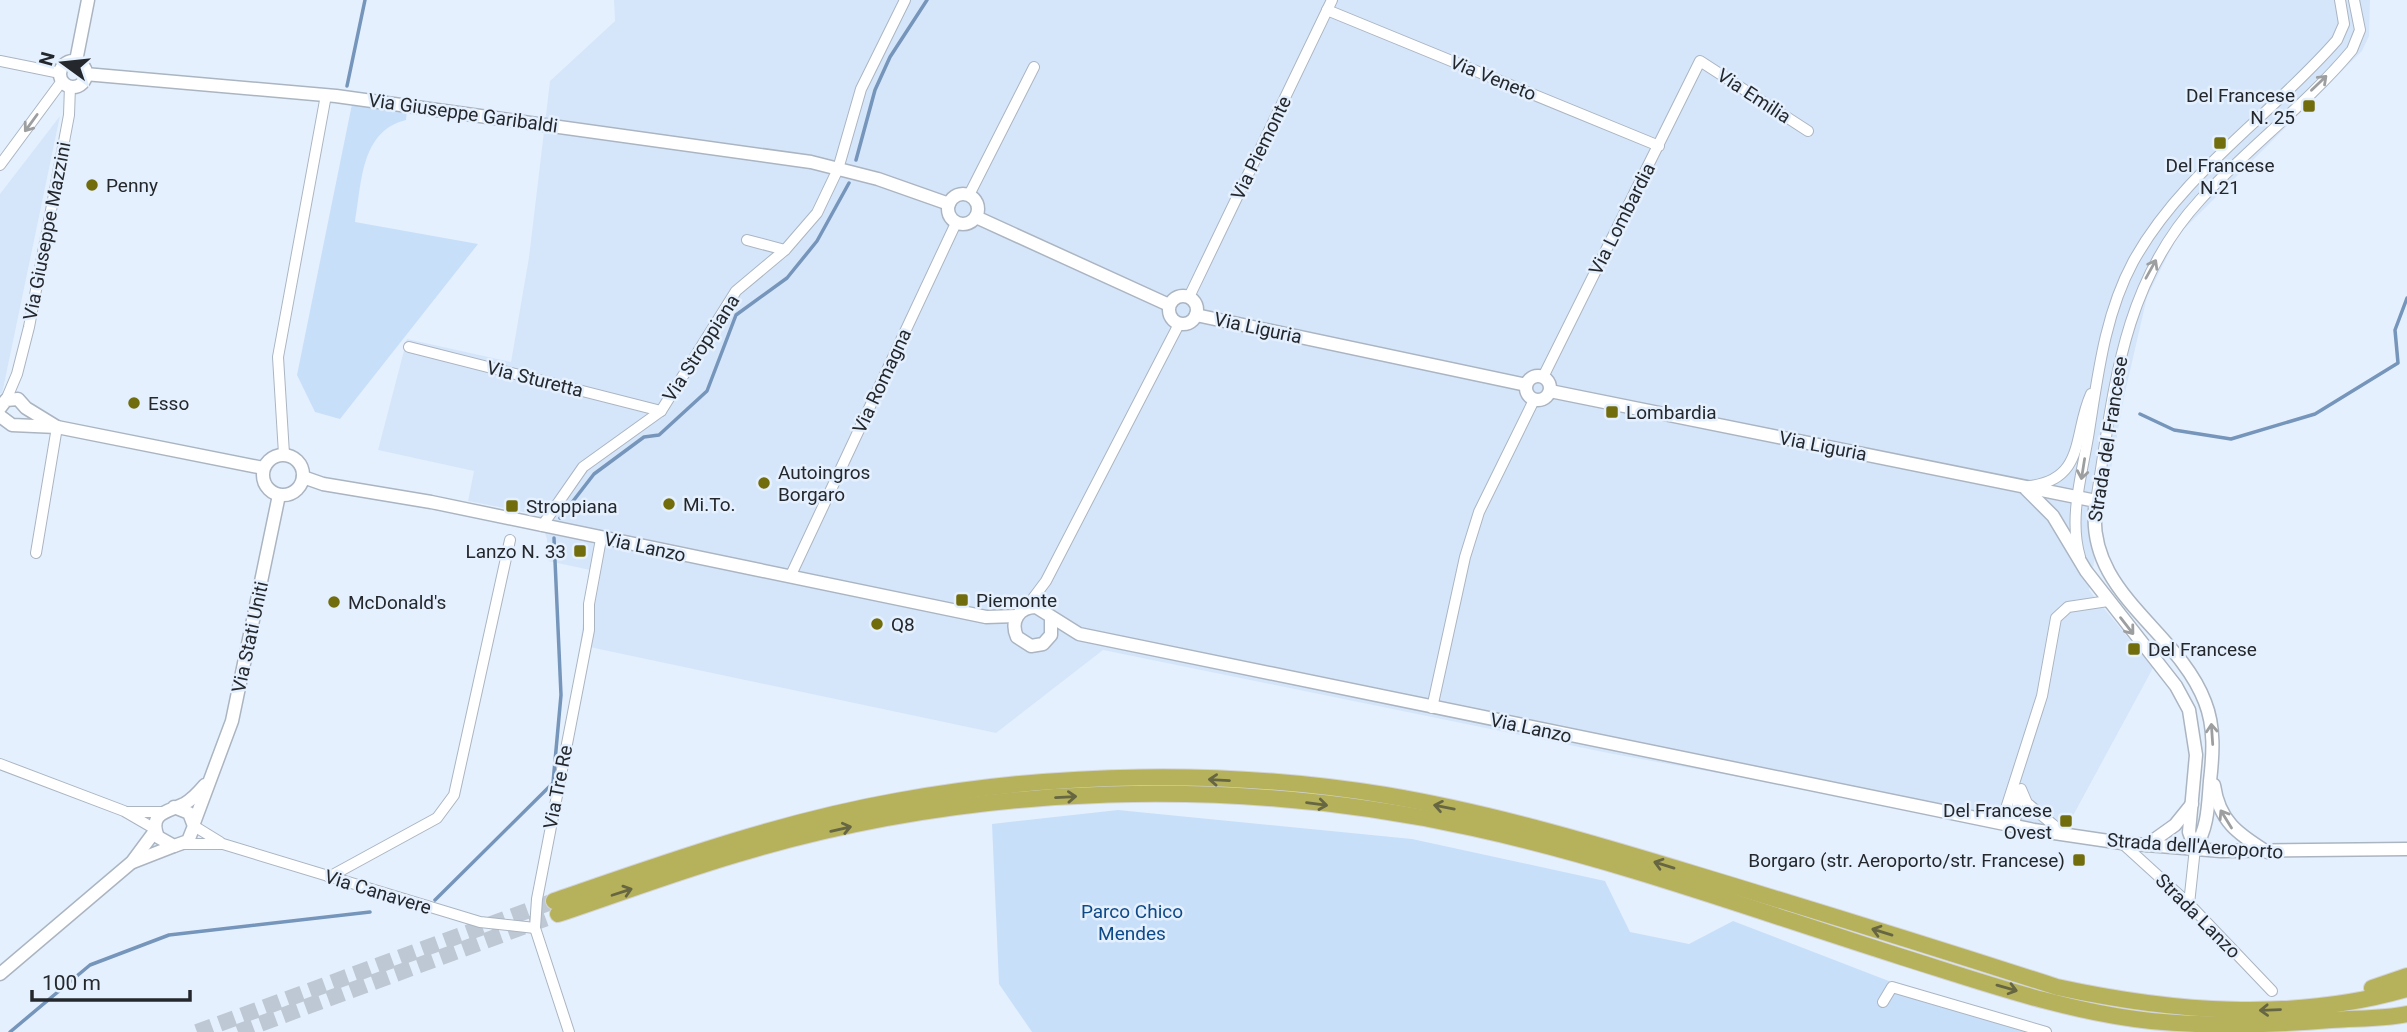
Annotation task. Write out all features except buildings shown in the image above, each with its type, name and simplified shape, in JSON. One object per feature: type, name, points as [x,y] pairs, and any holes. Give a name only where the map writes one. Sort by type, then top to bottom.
[{"type":"highway","points":[[2407,989],[2337,1003],[2287,1009],[2234,1010],[2117,1000],[2057,986],[1517,822],[1384,795],[1278,783],[1128,778],[1023,784],[897,801],[744,836],[556,907],[750,850],[899,816],[1021,799],[1184,793],[1281,799],[1366,809],[1473,828],[1608,863],[1941,969],[2105,1014],[2219,1026],[2407,1014]]},
{"type":"highway","points":[[2337,1003],[2407,976]]},
{"type":"highway","points":[[2334,1020],[2407,1005]]},
{"type":"street","points":[[76,61],[88,0]]},
{"type":"street","name":"Via Stroppiana","points":[[542,526],[583,467],[661,411],[736,291],[785,250],[817,214],[838,169],[861,89],[905,0]]},
{"type":"street","name":"Via Piemonte","points":[[1189,297],[1332,0]]},
{"type":"street","name":"Strada del Francese","points":[[2195,848],[2189,832],[2196,740],[2189,710],[2176,686],[2086,571],[2076,537],[2078,498],[2097,381],[2119,296],[2133,264],[2166,214],[2188,187],[2337,40],[2344,24],[2340,0]]},
{"type":"street","name":"Strada del Francese","points":[[2195,848],[2205,833],[2212,767],[2211,725],[2205,701],[2193,678],[2101,562],[2094,535],[2096,501],[2116,377],[2136,302],[2148,272],[2180,224],[2201,199],[2352,50],[2360,30],[2354,0]]},
{"type":"street","name":"Via Veneto","points":[[1327,10],[1658,146]]},
{"type":"street","points":[[0,61],[79,85],[85,74],[83,66],[76,61]]},
{"type":"street","points":[[0,165],[64,80],[63,65],[76,61]]},
{"type":"street","name":"Via Lombardia","points":[[1543,377],[1700,61]]},
{"type":"street","name":"Via Emilia","points":[[1700,61],[1808,131]]},
{"type":"street","points":[[969,195],[1034,67]]},
{"type":"street","name":"Via Giuseppe Garibaldi","points":[[85,74],[351,97],[642,137],[811,162],[838,169]]},
{"type":"street","name":"Via Giuseppe Mazzini","points":[[3,412],[18,374],[69,115],[64,80]]},
{"type":"street","points":[[2283,94],[2295,107]]},
{"type":"street","points":[[284,454],[278,357],[331,95]]},
{"type":"street","points":[[838,169],[949,204]]},
{"type":"street","points":[[955,195],[969,195],[977,202],[976,217],[969,223],[956,223],[948,212],[949,204],[955,195]]},
{"type":"street","points":[[2166,214],[2180,224]]},
{"type":"street","points":[[976,217],[1169,305]]},
{"type":"street","name":"Via Romagna","points":[[790,577],[956,223]]},
{"type":"street","points":[[747,240],[785,250]]},
{"type":"street","points":[[1178,296],[1189,297],[1195,303],[1196,315],[1191,322],[1179,324],[1171,318],[1169,305],[1178,296]]},
{"type":"street","points":[[2119,296],[2136,302]]},
{"type":"street","name":"Via Liguria","points":[[1196,315],[1526,385]]},
{"type":"street","points":[[1046,581],[1044,594],[1053,629],[1047,640],[1031,646],[1021,641],[1015,631],[1021,612],[1046,581],[1179,324]]},
{"type":"street","name":"Via Sturetta","points":[[409,346],[661,411]]},
{"type":"street","name":"Via Giuseppe Mazzini","points":[[18,374],[23,405]]},
{"type":"street","points":[[1533,377],[1543,377],[1550,384],[1550,391],[1542,400],[1534,400],[1528,396],[1526,385],[1533,377]]},
{"type":"street","points":[[2023,487],[2050,481],[2069,466],[2084,408],[2097,381]]},
{"type":"street","name":"Via Liguria","points":[[1550,391],[2096,501]]},
{"type":"street","points":[[3,412],[14,398],[57,427]]},
{"type":"street","points":[[1432,708],[1465,557],[1479,512],[1534,400]]},
{"type":"street","points":[[3,412],[23,420],[23,405]]},
{"type":"street","points":[[3,412],[57,427],[263,468]]},
{"type":"street","points":[[36,553],[57,427]]},
{"type":"street","points":[[284,454],[298,462],[303,477],[295,491],[279,495],[265,485],[263,468],[274,456],[284,454]]},
{"type":"street","name":"Via Lanzo","points":[[303,477],[323,484],[431,502],[986,617],[1015,631]]},
{"type":"street","points":[[2023,487],[2053,516],[2086,571]]},
{"type":"street","name":"Via Stati Uniti","points":[[194,824],[232,721],[279,495]]},
{"type":"street","name":"Via Tre Re","points":[[569,1032],[535,928],[537,899],[589,630],[589,604],[601,538]]},
{"type":"street","points":[[329,877],[437,818],[454,794],[510,540]]},
{"type":"street","points":[[2001,824],[2042,695],[2056,618],[2068,607],[2108,601]]},
{"type":"street","points":[[1021,612],[1036,607],[1049,615]]},
{"type":"street","name":"Via Lanzo","points":[[986,617],[1021,612]]},
{"type":"street","name":"Via Lanzo","points":[[1049,615],[1079,634],[1984,820]]},
{"type":"street","name":"Via Lanzo","points":[[1047,640],[1079,634]]},
{"type":"street","points":[[0,764],[124,811],[155,830],[162,842],[178,845]]},
{"type":"street","points":[[2212,767],[2222,816],[2232,829],[2267,852]]},
{"type":"street","points":[[2014,827],[2021,789],[2018,769]]},
{"type":"street","name":"Via Stati Uniti","points":[[167,809],[195,795],[212,777]]},
{"type":"street","points":[[2021,789],[2036,812],[2069,836]]},
{"type":"street","points":[[2147,845],[2175,825],[2192,803]]},
{"type":"street","points":[[124,811],[167,809],[189,813],[194,824],[192,835],[178,845],[132,862]]},
{"type":"street","points":[[0,974],[132,862],[167,809]]},
{"type":"street","name":"Strada dell'Aeroporto","points":[[1984,820],[2069,836],[2147,845],[2267,852],[2407,849]]},
{"type":"street","name":"Via Canavere","points":[[194,824],[223,844],[329,877],[480,922],[535,928]]},
{"type":"street","name":"Strada Lanzo","points":[[2122,843],[2189,904],[2272,991]]},
{"type":"street","name":"Via Canavere","points":[[178,845],[223,844]]},
{"type":"street","points":[[2189,904],[2195,848]]},
{"type":"street","points":[[1883,1002],[1892,987],[2046,1032]]},
{"type":"shaded area","points":[[614,0],[2370,0],[2369,36],[2362,51],[2178,235],[2147,297],[2124,397],[2089,590],[2153,668],[2062,836],[1608,753],[1103,650],[996,733],[580,645],[590,570],[548,561],[547,539],[539,515],[468,501],[474,471],[378,450],[407,339],[511,362],[529,257],[550,81],[615,21]]},
{"type":"shaded area","points":[[60,116],[2,394],[0,194]]},
{"type":"green space","points":[[352,104],[407,111],[406,120],[391,126],[371,147],[362,176],[355,222],[478,244],[340,419],[315,412],[297,375]]},
{"type":"green space","name":"Parco Chico Mendes","points":[[1118,810],[1412,839],[1605,881],[1630,932],[1689,944],[1733,921],[1995,1022],[2050,1032],[1032,1032],[999,984],[992,824]]},
{"type":"waterway","points":[[347,86],[365,0]]},
{"type":"waterway","points":[[856,160],[875,90],[890,57],[927,0]]},
{"type":"waterway","points":[[560,518],[594,474],[644,437],[659,435],[707,391],[736,315],[787,278],[817,241],[849,183]]},
{"type":"waterway","points":[[2140,414],[2174,430],[2231,439],[2315,414],[2398,363],[2395,330],[2407,298]]},
{"type":"waterway","points":[[435,900],[553,783],[561,695],[554,538]]},
{"type":"waterway","points":[[10,1032],[90,965],[169,935],[370,912]]},
{"type":"tunnel","points":[[197,1032],[554,901]]},
{"type":"tunnel","points":[[238,1032],[558,914]]},
{"type":"place","name":"Del Francese N. 25","points":[[2309,106]]},
{"type":"place","name":"Del Francese N.21","points":[[2220,143]]},
{"type":"place","name":"Penny","points":[[92,185]]},
{"type":"place","name":"Esso","points":[[134,403]]},
{"type":"place","name":"Lombardia","points":[[1612,412]]},
{"type":"place","name":"Autoingros Borgaro","points":[[764,483]]},
{"type":"place","name":"Mi.To.","points":[[669,504]]},
{"type":"place","name":"Stroppiana","points":[[512,506]]},
{"type":"place","name":"Lanzo N. 33","points":[[580,551]]},
{"type":"place","name":"Piemonte","points":[[962,600]]},
{"type":"place","name":"McDonald's","points":[[334,602]]},
{"type":"place","name":"Q8","points":[[877,624]]},
{"type":"place","name":"Del Francese","points":[[2134,649]]},
{"type":"place","name":"Del Francese Ovest","points":[[2066,821]]},
{"type":"place","name":"Borgaro (str. Aeroporto/str. Francese)","points":[[2079,860]]}]
